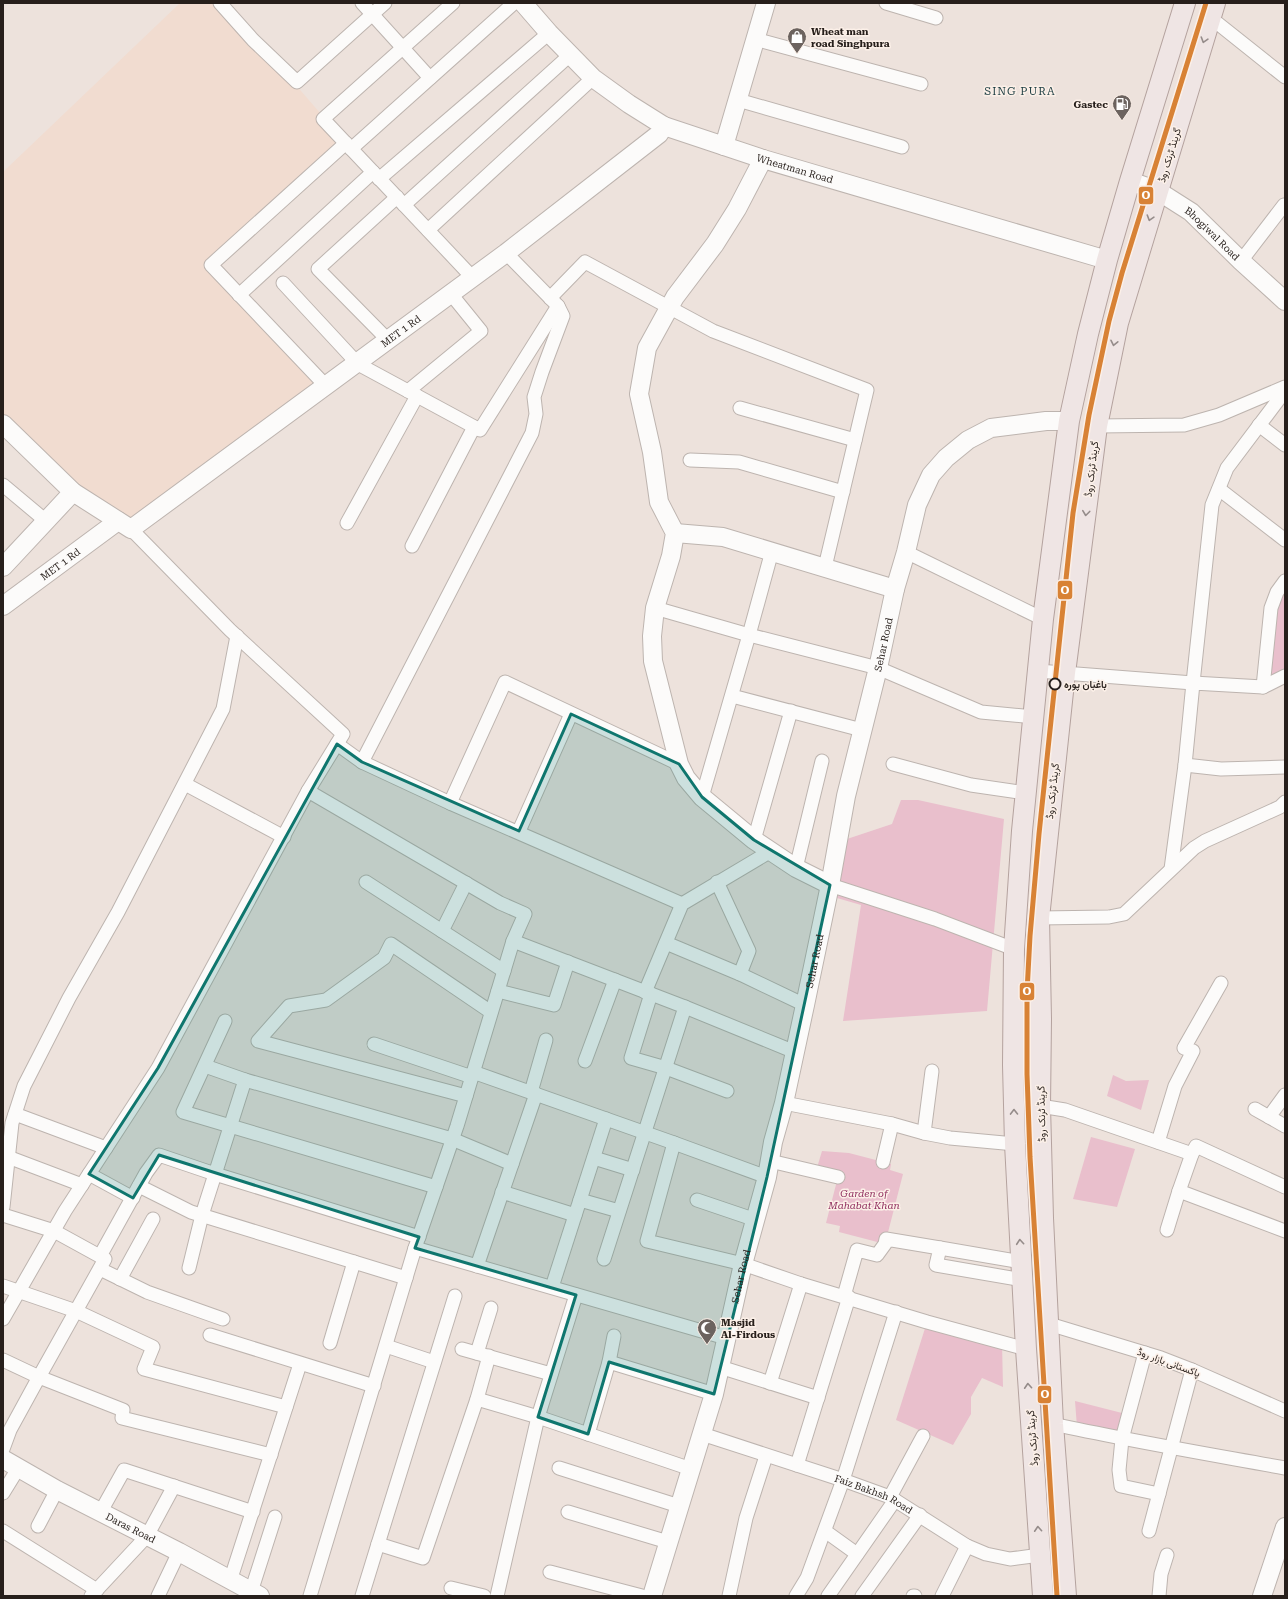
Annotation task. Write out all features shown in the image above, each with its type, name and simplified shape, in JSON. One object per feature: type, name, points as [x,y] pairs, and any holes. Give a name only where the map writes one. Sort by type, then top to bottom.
[{"type":"main road","name":"گرینڈ ٹرنک روڈ","points":[[1043,1596],[1026,1349],[1015,1144],[1013,1065],[1014,949],[1026,793],[1043,619],[1069,421],[1088,334],[1107,260],[1185,3]]},
{"type":"main road","name":"گرینڈ ٹرنک روڈ","points":[[1066,1596],[1053,1424],[1043,1218],[1040,1106],[1041,1019],[1039,918],[1065,673],[1097,426],[1118,323],[1213,11]]},
{"type":"street","points":[[220,3],[253,40],[297,82],[385,3]]},
{"type":"street","points":[[362,3],[430,78]]},
{"type":"street","points":[[452,3],[323,119],[473,278]]},
{"type":"street","points":[[326,386],[211,265],[348,146],[430,78],[514,3]]},
{"type":"street","name":"Wheatman Road","points":[[523,3],[549,33],[593,78],[629,104],[664,126],[763,159],[1107,260]]},
{"type":"street","points":[[724,146],[766,3]]},
{"type":"street","points":[[886,3],[936,18]]},
{"type":"street","points":[[1213,11],[1285,77]]},
{"type":"street","points":[[239,295],[376,175],[549,33]]},
{"type":"street","points":[[755,39],[921,84]]},
{"type":"street","points":[[388,340],[318,269],[401,201],[570,54]]},
{"type":"street","points":[[428,230],[593,78]]},
{"type":"street","points":[[738,100],[902,147]]},
{"type":"street","name":"MET 1 Rd","points":[[3,606],[124,525],[358,364],[506,253],[659,134],[664,126]]},
{"type":"street","points":[[763,159],[737,209],[716,244],[675,297],[647,348],[639,394],[652,452],[659,502],[676,533],[671,556],[655,608],[652,636],[652,661],[680,764],[686,778],[702,797],[754,840],[796,868],[830,885],[935,919],[1014,949]]},
{"type":"street","name":"Bhogiwal Road","points":[[1130,181],[1158,191],[1191,212],[1241,261],[1285,301]]},
{"type":"street","points":[[1241,261],[1284,205]]},
{"type":"street","points":[[362,762],[532,433],[536,414],[534,397],[563,316],[554,302],[506,253]]},
{"type":"street","points":[[282,283],[358,364],[480,430],[554,302],[585,262],[713,331],[867,390],[825,567]]},
{"type":"street","points":[[347,523],[412,393],[481,331],[451,294]]},
{"type":"street","points":[[1097,426],[1184,425],[1219,415],[1285,387]]},
{"type":"street","points":[[1170,869],[1185,765],[1192,684],[1212,505],[1227,468],[1285,391]]},
{"type":"street","points":[[740,408],[855,440]]},
{"type":"street","name":"Sehar Road","points":[[652,1596],[714,1394],[743,1264],[769,1169],[830,885],[846,796],[878,668],[895,589],[906,552],[917,505],[931,475],[946,458],[968,440],[991,428],[1046,421],[1069,421]]},
{"type":"street","points":[[3,424],[73,492],[124,525],[237,636],[343,734],[308,790],[158,1068],[82,1185],[3,1319]]},
{"type":"street","points":[[1259,424],[1285,445]]},
{"type":"street","points":[[412,546],[474,427]]},
{"type":"street","points":[[690,460],[739,462],[843,492]]},
{"type":"street","points":[[3,486],[46,521]]},
{"type":"street","points":[[1219,489],[1285,540]]},
{"type":"street","points":[[3,567],[73,492]]},
{"type":"street","points":[[676,533],[723,537],[895,589]]},
{"type":"street","points":[[702,797],[732,696],[772,551]]},
{"type":"street","points":[[906,552],[1043,619]]},
{"type":"street","points":[[1263,687],[1271,608],[1277,592],[1285,581]]},
{"type":"street","points":[[655,608],[749,635],[878,668],[981,712],[1034,717]]},
{"type":"street","points":[[3,1207],[8,1157],[7,1137],[24,1086],[69,998],[118,912],[223,709],[237,636]]},
{"type":"street","points":[[1038,671],[1192,684],[1263,687],[1285,676]]},
{"type":"street","points":[[450,803],[506,682],[571,714],[680,764]]},
{"type":"street","points":[[732,696],[862,730]]},
{"type":"street","points":[[754,840],[791,711]]},
{"type":"street","points":[[518,832],[571,714]]},
{"type":"street","points":[[337,744],[362,762],[450,803],[682,904]]},
{"type":"street","points":[[796,868],[822,761]]},
{"type":"street","points":[[893,764],[971,785],[1026,793]]},
{"type":"street","points":[[1185,765],[1221,769],[1285,767]]},
{"type":"street","points":[[185,784],[284,837]]},
{"type":"street","points":[[308,790],[500,903],[525,914],[513,941],[466,1096],[417,1242],[310,1596]]},
{"type":"street","points":[[1039,918],[1109,917],[1124,914],[1194,848],[1205,841],[1280,807],[1285,802]]},
{"type":"street","points":[[727,1091],[666,1068],[631,1058],[648,993],[682,904],[771,851]]},
{"type":"street","points":[[366,882],[504,971]]},
{"type":"street","points":[[717,882],[749,951],[740,974]]},
{"type":"street","points":[[442,931],[466,883]]},
{"type":"street","points":[[513,941],[685,1007],[795,1052]]},
{"type":"street","points":[[666,943],[740,974],[805,1005]]},
{"type":"street","points":[[466,1096],[258,1041],[289,1006],[326,1000],[384,958],[391,944],[491,1012]]},
{"type":"street","points":[[498,991],[554,1005],[568,962]]},
{"type":"street","points":[[585,1061],[615,980]]},
{"type":"street","points":[[1158,1142],[1176,1086],[1193,1051],[1184,1048],[1221,983]]},
{"type":"street","points":[[604,1259],[685,1007]]},
{"type":"street","points":[[225,1021],[183,1112],[436,1187]]},
{"type":"street","points":[[477,1266],[512,1164],[533,1093],[546,1040]]},
{"type":"street","points":[[374,1044],[533,1093],[674,1143],[769,1169],[838,1177]]},
{"type":"street","points":[[205,1066],[245,1080],[452,1139],[512,1164]]},
{"type":"street","points":[[924,1133],[932,1071]]},
{"type":"street","points":[[189,1268],[202,1215],[245,1080]]},
{"type":"street","points":[[1269,1117],[1285,1095]]},
{"type":"street","points":[[784,1103],[892,1124],[924,1133],[950,1138],[1015,1144]]},
{"type":"street","points":[[1040,1106],[1065,1110],[1192,1154]]},
{"type":"street","points":[[1255,1109],[1285,1126]]},
{"type":"street","points":[[15,1114],[106,1148]]},
{"type":"street","points":[[552,1288],[606,1119]]},
{"type":"street","points":[[883,1162],[892,1124]]},
{"type":"street","points":[[674,1143],[647,1241],[743,1264],[800,1284],[1026,1349]]},
{"type":"street","points":[[1167,1230],[1179,1191],[1196,1146],[1285,1187]]},
{"type":"street","points":[[3,1449],[10,1430],[76,1311],[132,1198],[146,1173],[159,1155],[417,1242],[477,1266],[726,1338]]},
{"type":"street","points":[[8,1157],[82,1185]]},
{"type":"street","points":[[594,1158],[633,1170]]},
{"type":"street","points":[[89,1174],[132,1198]]},
{"type":"street","points":[[140,1186],[191,1212],[406,1278]]},
{"type":"street","points":[[1179,1191],[1285,1230]]},
{"type":"street","points":[[502,1192],[575,1215]]},
{"type":"street","points":[[580,1200],[619,1211]]},
{"type":"street","points":[[697,1200],[756,1220]]},
{"type":"street","points":[[3,1215],[54,1231],[120,1279],[147,1292],[223,1319]]},
{"type":"street","points":[[120,1279],[153,1219]]},
{"type":"street","points":[[796,1465],[818,1398],[847,1297],[857,1250],[877,1255],[885,1244],[886,1239],[940,1248],[1022,1271]]},
{"type":"street","points":[[940,1248],[936,1265],[1022,1271]]},
{"type":"street","points":[[330,1343],[354,1262]]},
{"type":"street","points":[[770,1383],[800,1284]]},
{"type":"street","points":[[3,1286],[19,1290],[76,1311],[153,1347],[144,1369],[286,1407]]},
{"type":"street","points":[[497,1596],[538,1417],[576,1294]]},
{"type":"street","points":[[362,1596],[455,1296]]},
{"type":"street","points":[[378,1544],[423,1558],[477,1399],[491,1308]]},
{"type":"street","points":[[796,1596],[807,1578],[843,1480],[896,1312]]},
{"type":"street","name":"پاکستانی بازار روڈ","points":[[1049,1324],[1145,1353],[1192,1370],[1285,1411]]},
{"type":"street","points":[[210,1334],[300,1364],[374,1386]]},
{"type":"street","points":[[588,1434],[609,1362],[614,1336]]},
{"type":"street","points":[[386,1346],[434,1362]]},
{"type":"street","points":[[462,1348],[551,1374]]},
{"type":"street","points":[[1145,1353],[1122,1439],[1119,1470],[1121,1486],[1159,1494]]},
{"type":"street","points":[[3,1360],[39,1377],[123,1410],[122,1418],[271,1455]]},
{"type":"street","points":[[609,1362],[714,1394]]},
{"type":"street","points":[[230,1581],[300,1364]]},
{"type":"street","points":[[720,1367],[818,1398]]},
{"type":"street","points":[[1149,1531],[1192,1370]]},
{"type":"street","points":[[477,1399],[538,1417],[691,1469]]},
{"type":"street","points":[[1053,1424],[1122,1439],[1285,1468]]},
{"type":"street","name":"Faiz Bakhsh Road","points":[[702,1434],[843,1480],[893,1499],[967,1546],[986,1554],[1010,1559],[1040,1555]]},
{"type":"street","points":[[828,1596],[893,1499],[923,1436]]},
{"type":"street","points":[[728,1596],[746,1518],[766,1456]]},
{"type":"street","points":[[3,1493],[11,1463]]},
{"type":"street","name":"Daras Road","points":[[11,1463],[57,1490],[179,1552],[255,1594]]},
{"type":"street","points":[[559,1468],[679,1506]]},
{"type":"street","points":[[100,1513],[124,1470],[252,1512]]},
{"type":"street","points":[[3,1531],[94,1593],[148,1536],[174,1486]]},
{"type":"street","points":[[38,1526],[57,1490]]},
{"type":"street","points":[[568,1512],[668,1542]]},
{"type":"street","points":[[862,1596],[920,1515]]},
{"type":"street","points":[[255,1594],[275,1517]]},
{"type":"street","points":[[1262,1596],[1285,1527]]},
{"type":"street","points":[[825,1531],[857,1554]]},
{"type":"street","points":[[942,1596],[967,1546]]},
{"type":"street","points":[[158,1596],[179,1552]]},
{"type":"street","points":[[1159,1596],[1161,1574],[1167,1554]]},
{"type":"street","points":[[550,1572],[642,1596]]},
{"type":"street","points":[[451,1588],[484,1596]]},
{"type":"highlighted area","points":[[571,714],[679,764],[702,797],[754,840],[830,885],[767,1177],[714,1394],[609,1362],[588,1434],[538,1417],[576,1295],[415,1248],[419,1237],[159,1155],[133,1198],[89,1174],[158,1068],[337,744],[362,762],[519,831]]},
{"type":"shaded area","points":[[180,3],[220,3],[295,84],[346,143],[211,265],[326,386],[131,529],[3,421],[3,172]]},
{"type":"green space","points":[[1285,581],[1285,676],[1263,687],[1267,642]]},
{"type":"green space","points":[[901,800],[918,800],[1004,819],[987,1011],[843,1021],[861,905],[837,898],[844,840],[892,824]]},
{"type":"green space","points":[[1113,1075],[1126,1081],[1149,1080],[1141,1110],[1107,1096]]},
{"type":"green space","points":[[1091,1137],[1135,1149],[1117,1207],[1073,1199]]},
{"type":"green space","name":"Garden of Mahabat Khan","points":[[822,1151],[849,1153],[891,1164],[890,1170],[903,1174],[885,1244],[839,1232],[840,1226],[826,1223],[838,1177],[816,1171]]},
{"type":"green space","points":[[927,1322],[1002,1343],[1003,1387],[982,1378],[971,1397],[971,1414],[953,1445],[896,1420]]},
{"type":"green space","points":[[1075,1401],[1126,1414],[1122,1436],[1077,1427]]},
{"type":"transit line","name":"O","points":[[1057,1596],[1030,1157],[1027,1074],[1027,992],[1030,936],[1039,834],[1073,513],[1089,415],[1109,321],[1122,273],[1206,3]]},
{"type":"place","name":"Wheat man road Singhpura","points":[[797,54]]},
{"type":"place","name":"Gastec","points":[[1122,121]]},
{"type":"place","name":"باغبان پورہ","points":[[1055,684]]},
{"type":"place","name":"Masjid Al-Firdous","points":[[707,1345]]},
{"type":"district","name":"SING PURA","points":[[1020,91]]}]
